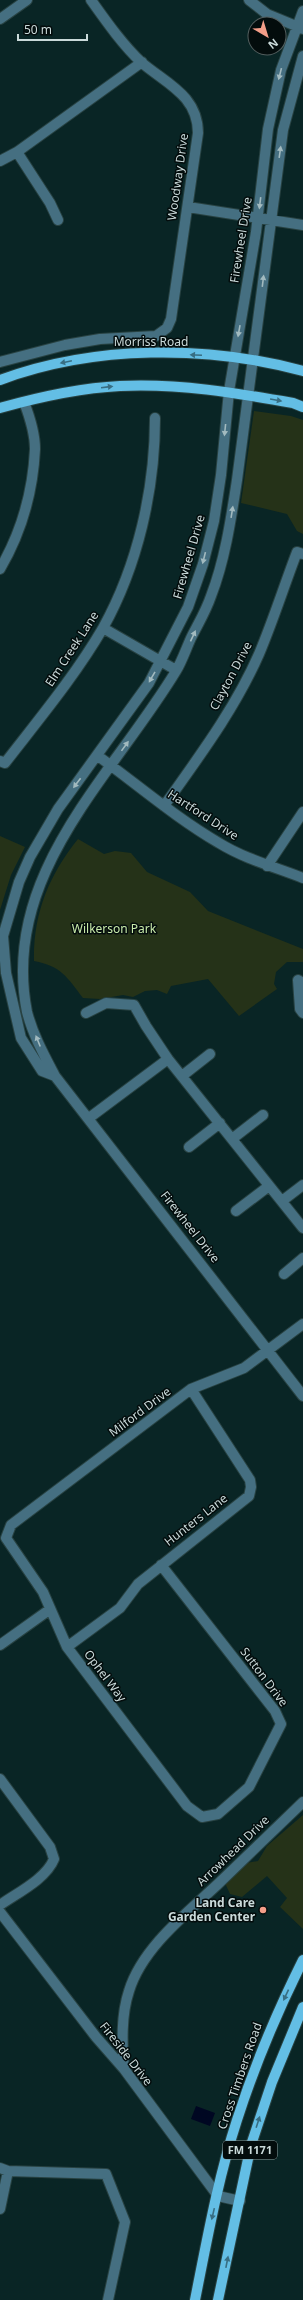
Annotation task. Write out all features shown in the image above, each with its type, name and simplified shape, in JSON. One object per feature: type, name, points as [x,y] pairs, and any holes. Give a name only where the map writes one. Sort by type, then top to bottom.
[{"type":"main road","name":"Morriss Road","points":[[0,380],[42,367],[113,355],[161,353],[253,361],[303,371]]},
{"type":"main road","points":[[0,408],[74,391],[120,386],[176,386],[229,391],[303,407]]},
{"type":"main road","name":"Cross Timbers Road","points":[[195,2300],[235,2128],[260,2054],[272,2024],[303,1960]]},
{"type":"main road","name":"FM 1171","points":[[218,2300],[251,2145],[272,2082],[303,2006]]},
{"type":"street","points":[[0,19],[28,0]]},
{"type":"street","name":"Woodway Drive","points":[[0,362],[72,344],[100,339],[156,336],[171,320],[198,133],[194,113],[181,92],[142,62],[124,44],[91,0]]},
{"type":"street","points":[[249,0],[267,14],[300,28]]},
{"type":"street","name":"Firewheel Drive","points":[[55,1076],[42,1071],[21,1038],[6,973],[2,936],[19,882],[30,857],[58,810],[98,756],[161,661],[188,607],[203,564],[216,506],[229,391],[258,218],[268,129],[280,70],[300,28],[303,12]]},
{"type":"street","name":"Firewheel Drive","points":[[303,56],[283,130],[249,395],[228,535],[211,596],[176,670],[66,826],[42,869],[32,892],[21,938],[23,992],[28,1014],[38,1044],[55,1076],[303,1396]]},
{"type":"street","points":[[0,161],[17,152],[142,62]]},
{"type":"street","points":[[17,152],[50,203],[58,220]]},
{"type":"street","points":[[188,207],[303,225]]},
{"type":"street","points":[[0,569],[13,546],[28,500],[35,448],[24,402]]},
{"type":"street","name":"Elm Creek Lane","points":[[2,762],[66,684],[103,628],[122,589],[138,543],[155,454],[155,418]]},
{"type":"street","name":"Clayton Drive","points":[[164,806],[220,726],[243,685],[258,655],[297,552],[303,554]]},
{"type":"street","points":[[103,628],[176,670]]},
{"type":"street","name":"Hartford Drive","points":[[98,756],[164,806],[219,844],[268,866],[303,878]]},
{"type":"street","points":[[268,866],[303,812]]},
{"type":"street","points":[[2,936],[21,938]]},
{"type":"street","points":[[303,983],[298,980],[300,1009],[303,1013]]},
{"type":"street","points":[[86,1014],[106,1003],[134,1005],[168,1059],[303,1228]]},
{"type":"street","points":[[182,1076],[210,1054]]},
{"type":"street","points":[[89,1118],[168,1059]]},
{"type":"street","points":[[232,1139],[263,1115]]},
{"type":"street","points":[[189,1147],[220,1123]]},
{"type":"street","points":[[282,1201],[303,1185]]},
{"type":"street","points":[[236,1210],[269,1186]]},
{"type":"street","points":[[284,1274],[303,1258]]},
{"type":"street","name":"Milford Drive","points":[[6,1538],[11,1525],[191,1389],[244,1368],[303,1324]]},
{"type":"street","name":"Hunters Lane","points":[[67,1646],[120,1608],[138,1584],[248,1496],[251,1487],[250,1480],[191,1389]]},
{"type":"street","name":"Ophel Way","points":[[6,1538],[43,1592],[49,1610],[67,1646],[187,1806],[202,1817]]},
{"type":"street","name":"Sutton Drive","points":[[161,1565],[275,1711],[281,1724],[249,1787],[218,1814],[202,1817]]},
{"type":"street","points":[[0,1645],[49,1610]]},
{"type":"street","points":[[0,1779],[50,1847],[54,1859],[52,1866],[44,1873],[0,1904]]},
{"type":"street","name":"Arrowhead Drive","points":[[124,2069],[122,2049],[123,2022],[129,1991],[137,1973],[160,1940],[303,1802]]},
{"type":"street","name":"Fireside Drive","points":[[0,1912],[96,2037],[124,2069],[218,2196]]},
{"type":"street","points":[[0,2209],[4,2169],[106,2174],[125,2222],[108,2300]]},
{"type":"street","points":[[218,2196],[240,2201]]},
{"type":"green space","points":[[254,411],[291,416],[303,420],[303,534],[297,531],[287,514],[241,503]]},
{"type":"green space","points":[[0,836],[25,847],[11,875],[0,910]]},
{"type":"green space","name":"Wilkerson Park","points":[[78,839],[104,854],[115,851],[131,853],[147,872],[190,892],[208,911],[303,949],[303,962],[287,962],[276,972],[274,984],[277,989],[239,1016],[208,979],[171,986],[167,994],[157,990],[145,991],[133,997],[123,995],[100,999],[83,998],[68,978],[57,969],[34,961],[36,927],[45,896],[59,867]]},
{"type":"green space","points":[[303,1815],[303,1929],[280,1907],[287,1898],[267,1876],[242,1897],[230,1894],[225,1883],[241,1864],[258,1861],[267,1846]]},
{"type":"water","points":[[196,2106],[215,2113],[210,2126],[191,2119]]},
{"type":"place","name":"Land Care Garden Center","points":[[263,1910]]}]
